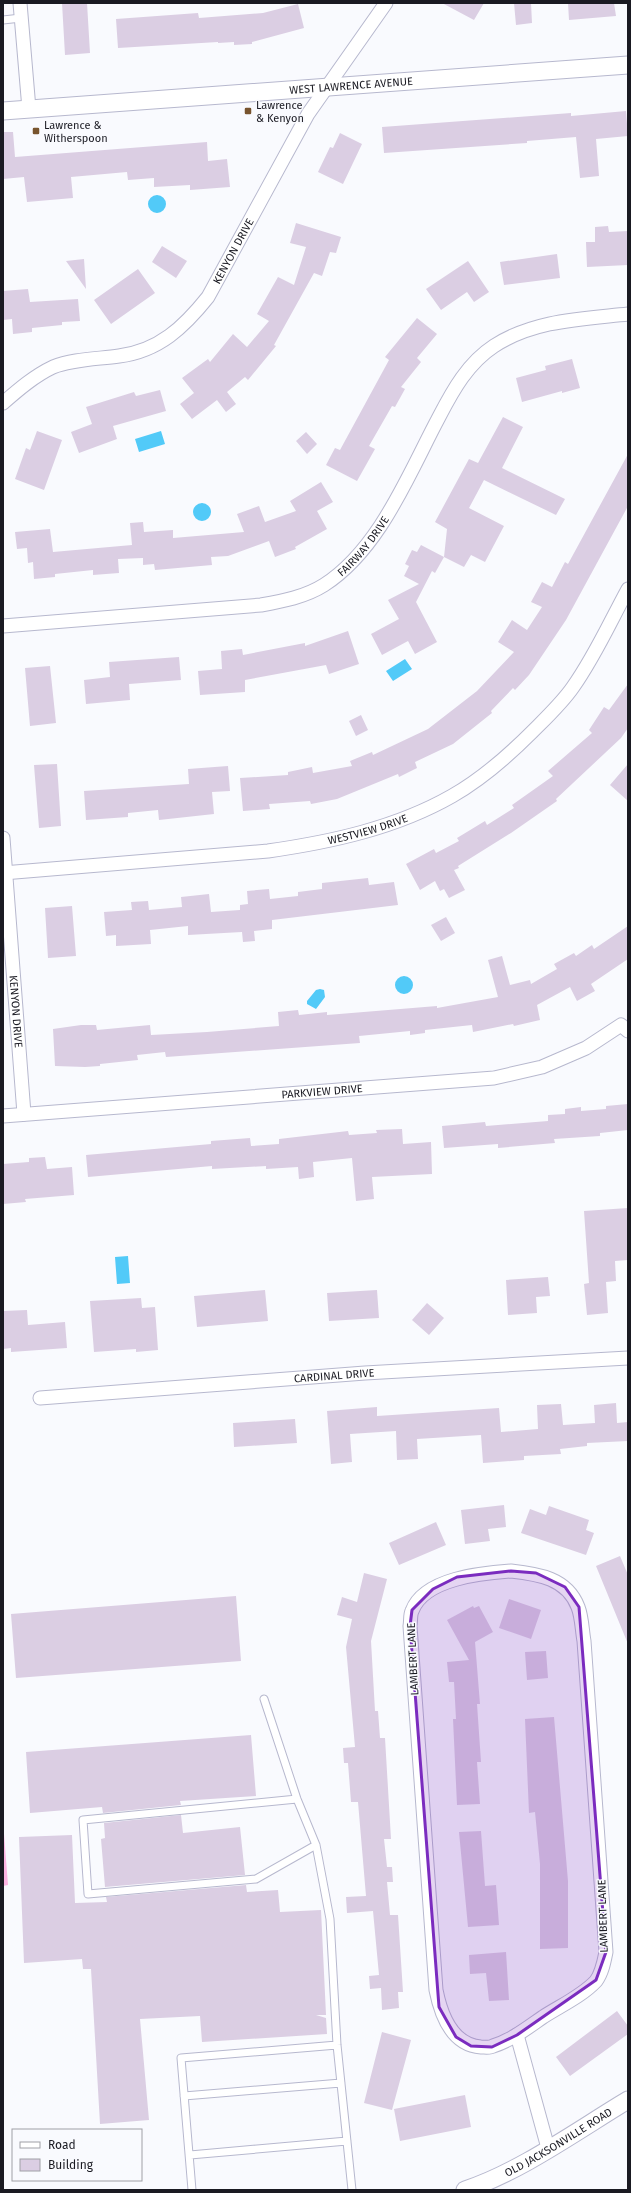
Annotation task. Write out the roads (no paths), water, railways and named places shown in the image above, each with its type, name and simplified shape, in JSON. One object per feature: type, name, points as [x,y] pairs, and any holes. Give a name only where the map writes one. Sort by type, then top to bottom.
[{"type":"street","points":[[20,3],[29,109]]},
{"type":"street","name":"KENYON DRIVE","points":[[3,403],[24,385],[53,367],[88,360],[121,356],[144,349],[164,341],[188,322],[208,297],[304,122],[386,3]]},
{"type":"street","name":"WEST LAWRENCE AVENUE","points":[[3,111],[628,65]]},
{"type":"street","name":"FAIRWAY DRIVE","points":[[3,626],[261,605],[285,601],[323,585],[346,568],[383,522],[454,388],[485,352],[521,331],[541,325],[628,314]]},
{"type":"street","name":"WESTVIEW DRIVE","points":[[4,872],[268,851],[305,846],[400,820],[435,805],[454,796],[511,753],[572,688],[597,651],[628,589]]},
{"type":"street","name":"KENYON DRIVE","points":[[3,838],[4,872],[24,1114]]},
{"type":"street","name":"PARKVIEW DRIVE","points":[[3,1116],[494,1078],[542,1067],[586,1048],[626,1026]]},
{"type":"street","name":"CARDINAL DRIVE","points":[[40,1398],[365,1373],[628,1358]]},
{"type":"street","name":"LAMBERT LANE","points":[[511,1571],[536,1573],[552,1579],[565,1587],[579,1607],[584,1640],[606,1945],[602,1969],[596,1980],[578,1995],[517,2035],[492,2047],[471,2046],[456,2037],[446,2022],[439,2007],[435,1982],[410,1626],[412,1610],[421,1598],[433,1589],[457,1577],[511,1571]]},
{"type":"street","points":[[517,2035],[548,2148]]},
{"type":"street","name":"OLD JACKSONVILLE ROAD","points":[[465,2190],[486,2183],[628,2100]]},
{"type":"lane","points":[[3,20],[21,18]]},
{"type":"lane","points":[[264,1699],[297,1799],[316,1844],[330,1919],[337,2046],[352,2190]]},
{"type":"lane","points":[[297,1799],[83,1820],[88,1894],[256,1878],[316,1844]]},
{"type":"lane","points":[[192,2190],[181,2058],[337,2046]]},
{"type":"lane","points":[[184,2096],[341,2083]]},
{"type":"lane","points":[[190,2155],[346,2141]]},
{"type":"water","points":[[157,195],[163,198],[166,204],[163,210],[157,213],[151,210],[148,204],[151,198]]},
{"type":"water","points":[[161,431],[165,444],[139,452],[135,439]]},
{"type":"water","points":[[202,503],[208,506],[211,512],[208,518],[202,521],[196,518],[193,512],[196,506]]},
{"type":"water","points":[[405,659],[412,669],[393,681],[386,671]]},
{"type":"water","points":[[404,976],[410,979],[413,985],[410,991],[404,994],[398,991],[395,985],[398,979]]},
{"type":"water","points":[[316,990],[324,990],[325,997],[316,1009],[307,1004],[307,1001]]},
{"type":"water","points":[[128,1256],[130,1283],[117,1284],[115,1257]]},
{"type":"place","name":"Lawrence & Kenyon","points":[[248,111]]},
{"type":"place","name":"Lawrence & Witherspoon","points":[[36,131]]}]
